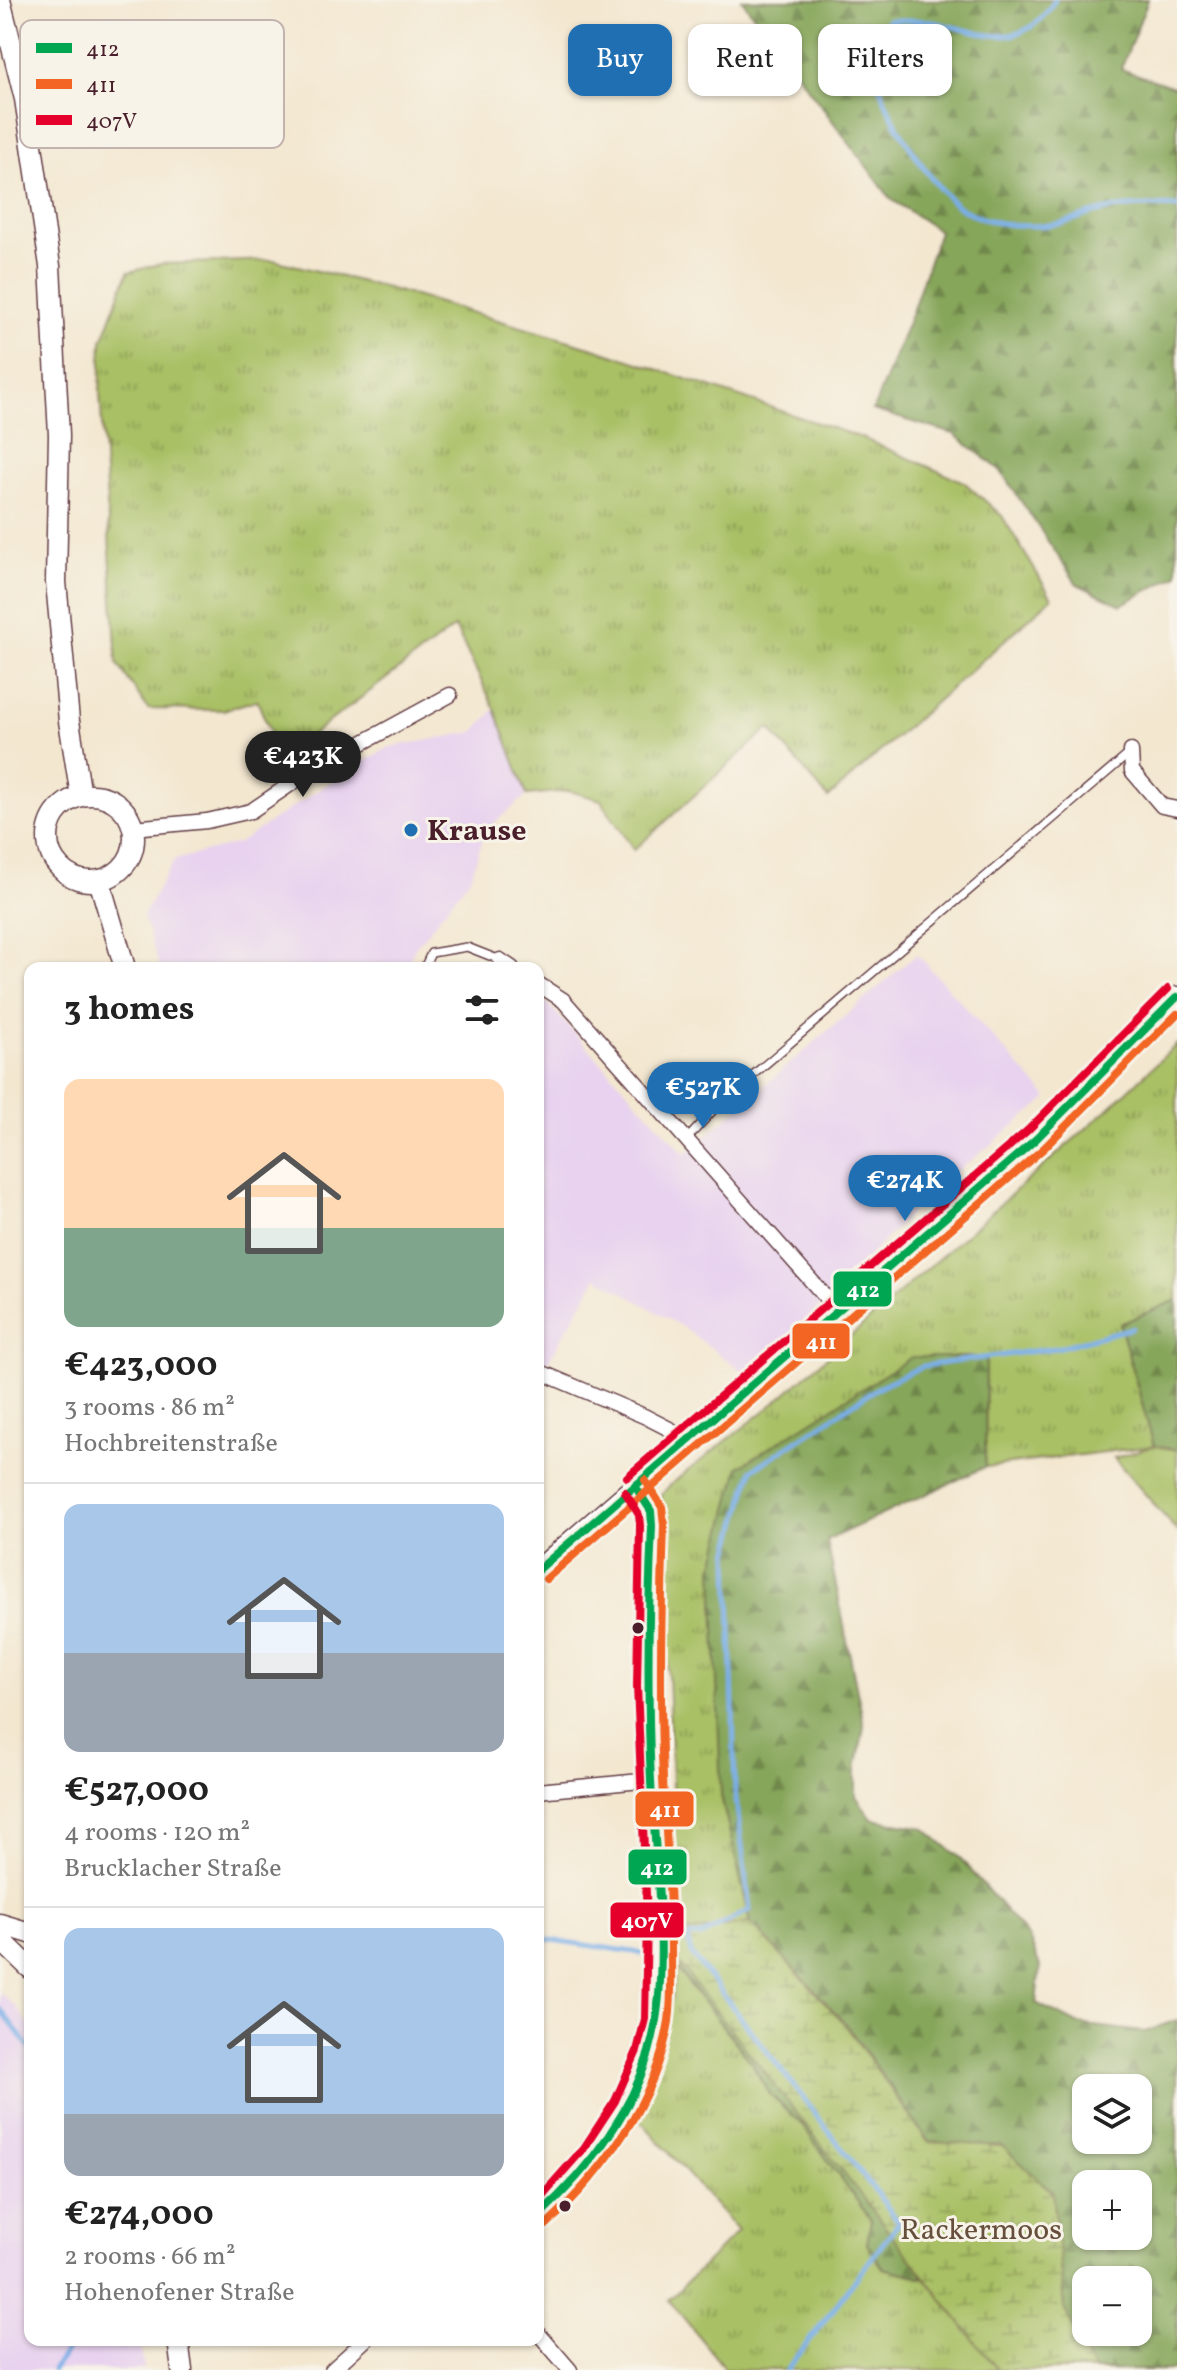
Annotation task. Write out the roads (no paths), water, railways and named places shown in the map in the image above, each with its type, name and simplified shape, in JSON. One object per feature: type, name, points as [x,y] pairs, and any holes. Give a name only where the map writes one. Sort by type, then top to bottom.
[{"type":"main road","points":[[0,0],[20,79]]},
{"type":"main road","points":[[32,148],[50,266],[59,435],[56,582],[69,721],[81,796]]},
{"type":"main road","points":[[81,796],[107,798],[119,805],[133,828],[134,842],[123,867],[99,880],[84,880],[71,875],[59,866],[51,854],[48,839],[50,825],[67,802],[81,796]]},
{"type":"main road","points":[[99,880],[123,962]]},
{"type":"main road","points":[[544,1565],[1036,1139],[1177,997]]},
{"type":"main road","points":[[0,1924],[24,1931]]},
{"type":"main road","points":[[0,1939],[24,1962]]},
{"type":"main road","points":[[179,2346],[182,2370]]},
{"type":"street","points":[[133,828],[207,821],[251,811],[307,773],[450,695]]},
{"type":"street","points":[[1131,751],[1132,771],[1162,806],[1177,809]]},
{"type":"street","points":[[544,988],[563,1000],[838,1311]]},
{"type":"street","points":[[544,1374],[644,1416],[689,1439]]},
{"type":"street","points":[[544,2211],[592,2161],[641,2076],[656,2028],[660,1907],[651,1780],[647,1630],[652,1526],[651,1511],[635,1486]]},
{"type":"street","points":[[544,1790],[651,1780]]},
{"type":"street","points":[[544,2340],[570,2370]]},
{"type":"street","points":[[332,2370],[358,2346]]},
{"type":"lane","points":[[687,1140],[719,1104],[1131,751]]},
{"type":"lane","points":[[427,962],[431,953],[467,947],[501,962]]},
{"type":"waterway","points":[[1055,0],[1029,28],[1000,36],[928,21],[889,20],[877,34],[874,61],[880,89],[900,130],[920,162],[952,202],[996,222],[1020,226],[1045,225],[1118,208],[1177,207]]},
{"type":"waterway","points":[[787,2370],[899,2222],[691,1953],[687,1937],[701,1936],[750,1910],[735,1791],[729,1553],[752,1470],[882,1385],[923,1366],[1056,1348],[1132,1328]]},
{"type":"waterway","points":[[544,1939],[641,1953]]},
{"type":"waterway","points":[[0,2009],[24,2040]]},
{"type":"waterway","points":[[53,2370],[70,2346]]},
{"type":"place","name":"Krause","points":[[411,830]]},
{"type":"park label","name":"Rackermoos","points":[[981,2229]]}]
